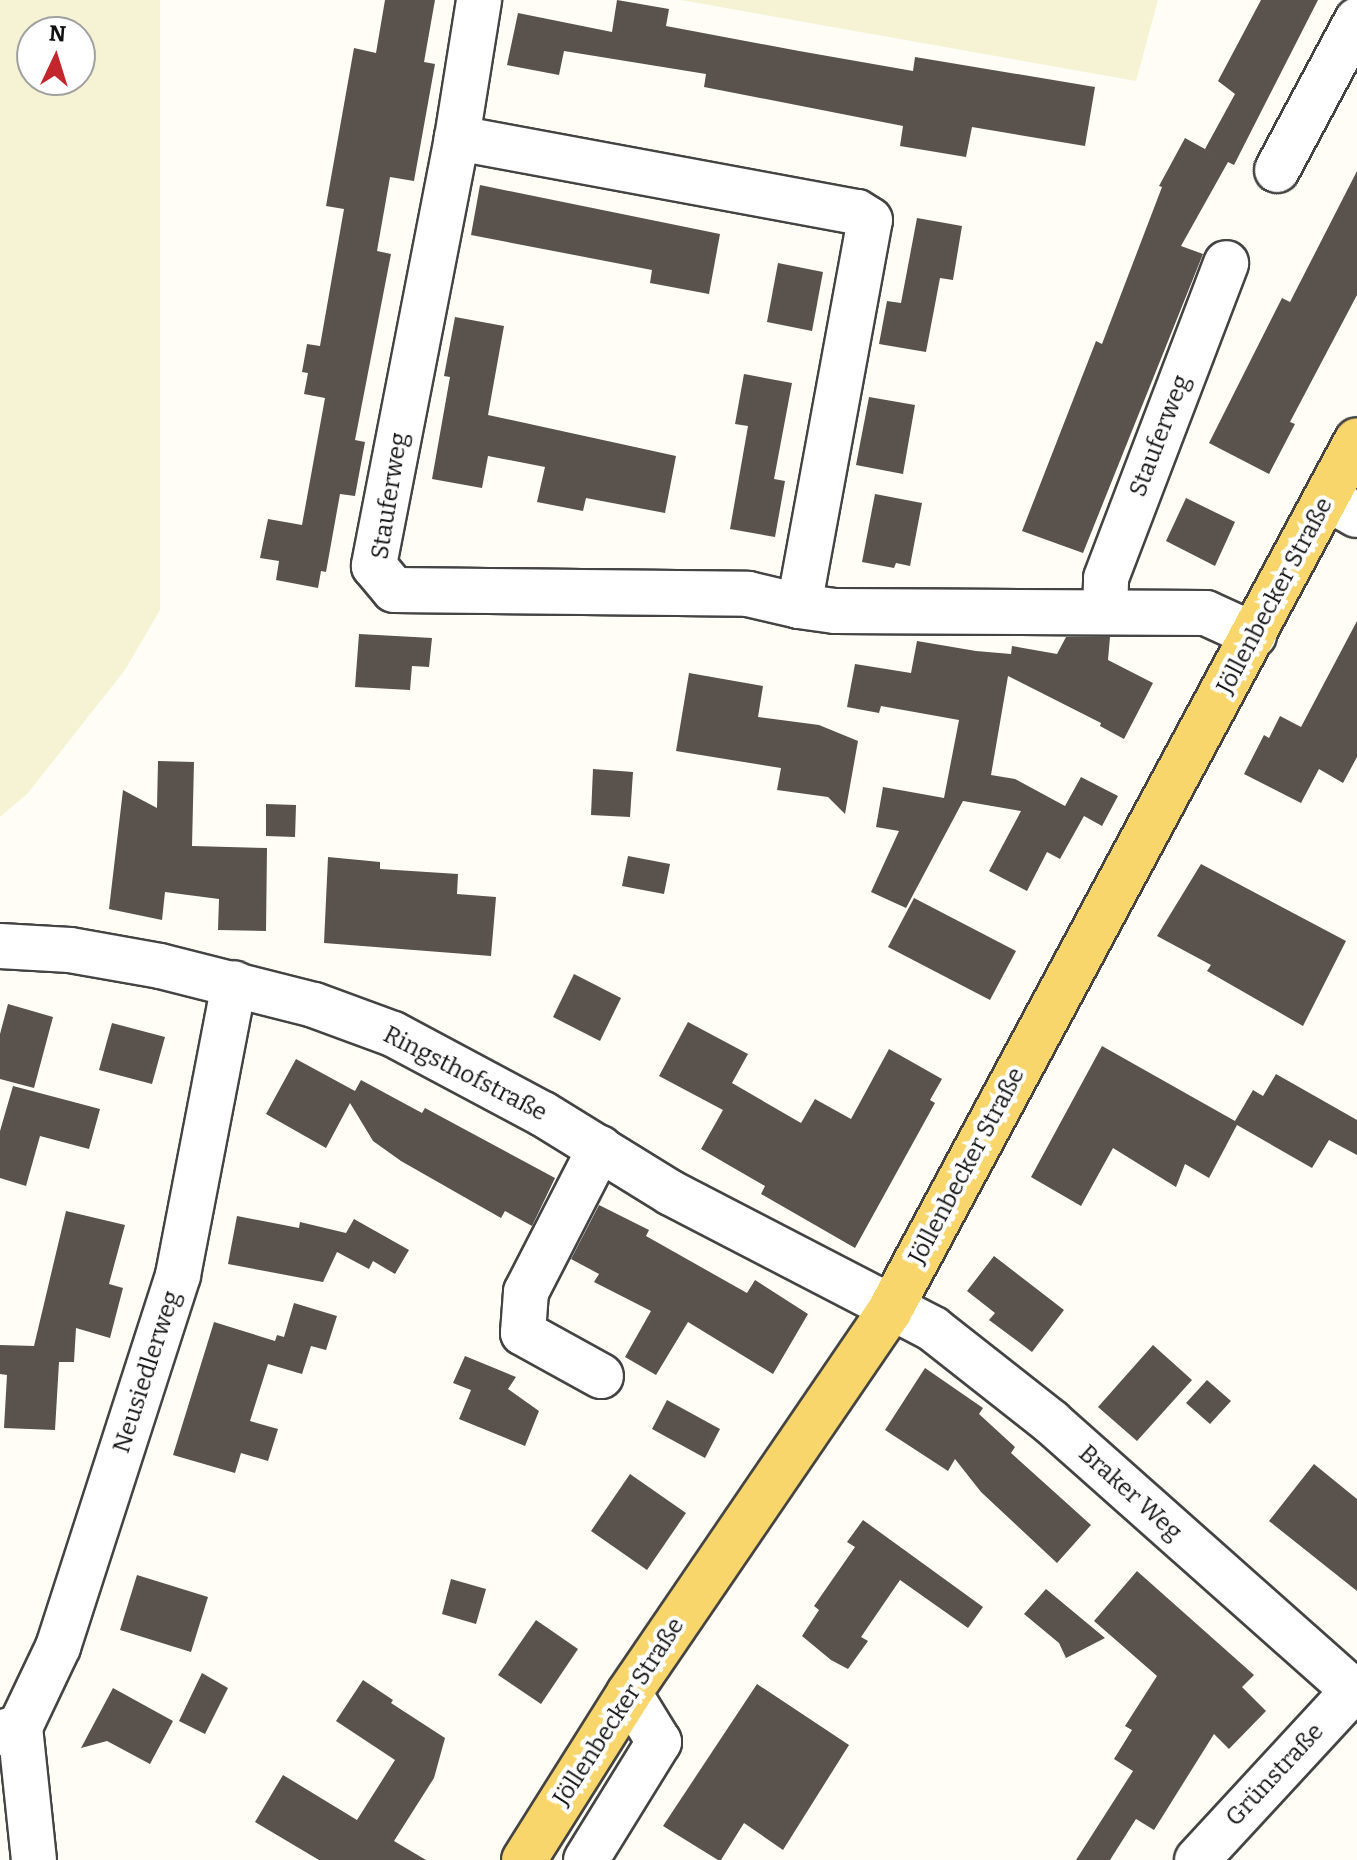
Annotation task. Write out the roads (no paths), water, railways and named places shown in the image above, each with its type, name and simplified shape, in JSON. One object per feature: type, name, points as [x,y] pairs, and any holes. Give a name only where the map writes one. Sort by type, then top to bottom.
[{"type":"main road","name":"Jöllenbecker Straße","points":[[524,1860],[629,1693],[890,1310],[1254,635],[1342,506],[1357,440]]},
{"type":"street","name":"Stauferweg","points":[[479,0],[457,138],[374,566],[394,590],[748,594],[835,611],[1206,613],[1254,635]]},
{"type":"street","points":[[1277,170],[1357,20]]},
{"type":"street","points":[[457,138],[857,212],[870,220],[799,606]]},
{"type":"street","name":"Stauferweg","points":[[1105,611],[1106,578],[1226,263]]},
{"type":"street","name":"Ringsthofstraße","points":[[0,946],[70,950],[234,983],[314,1005],[393,1034],[600,1148],[671,1193],[890,1310]]},
{"type":"street","name":"Neusiedlerweg","points":[[10,1730],[58,1647],[178,1275],[234,983]]},
{"type":"street","points":[[600,1148],[526,1292],[523,1333],[601,1376]]},
{"type":"street","name":"Braker Weg","points":[[890,1310],[933,1329],[1051,1422],[1355,1692]]},
{"type":"street","name":"Grünstraße","points":[[1197,1860],[1355,1692]]},
{"type":"street","points":[[586,1860],[659,1742],[629,1693]]},
{"type":"street","points":[[10,1730],[34,1860]]}]
